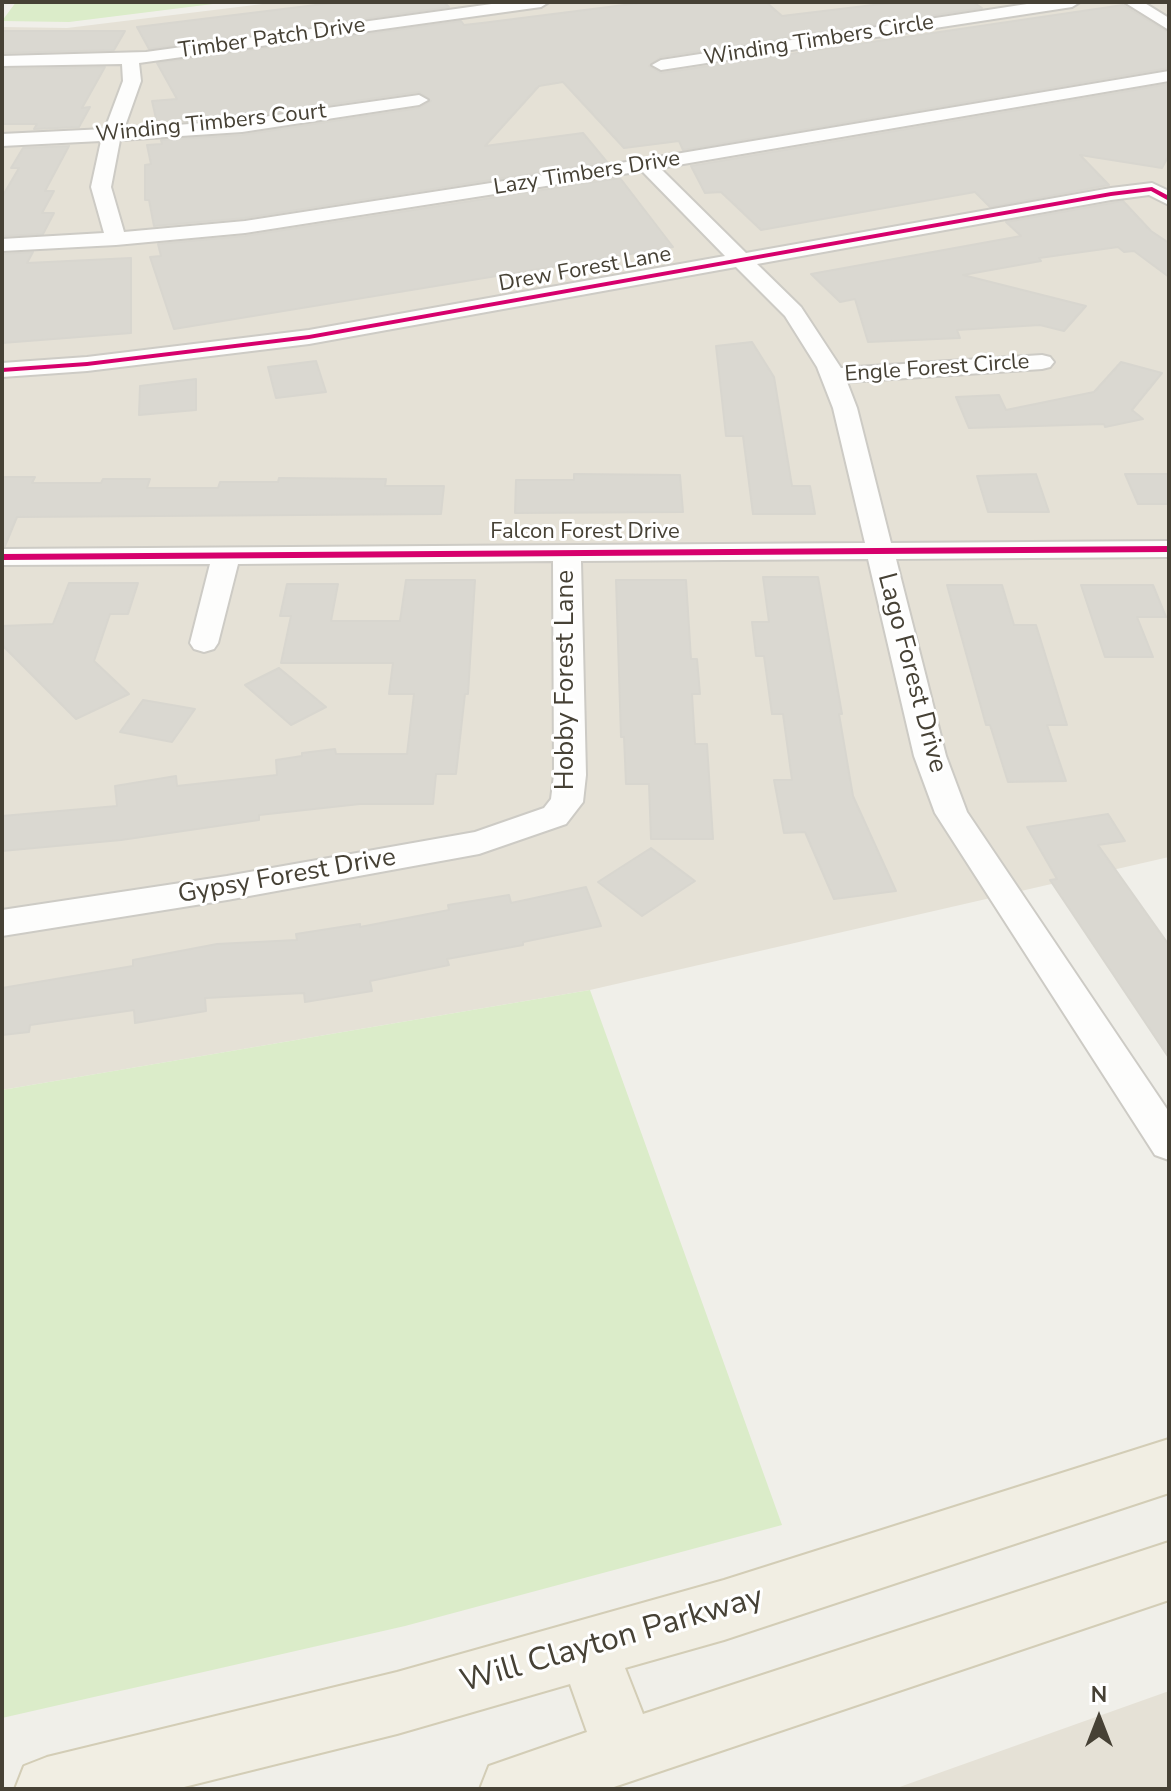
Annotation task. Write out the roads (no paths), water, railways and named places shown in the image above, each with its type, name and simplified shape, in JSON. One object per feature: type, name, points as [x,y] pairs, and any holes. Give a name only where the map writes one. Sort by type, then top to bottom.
[{"type":"main road","name":"Will Clayton Parkway","points":[[47,1789],[397,1703],[724,1610],[1169,1466]]},
{"type":"main road","points":[[512,1789],[1169,1571]]},
{"type":"main road","points":[[587,1649],[626,1751]]},
{"type":"street","name":"Timber Patch Drive","points":[[2,61],[130,58],[484,5],[541,2]]},
{"type":"street","name":"Winding Timbers Circle","points":[[661,65],[1072,2]]},
{"type":"street","points":[[1132,2],[1169,25]]},
{"type":"street","points":[[116,239],[101,187],[112,135],[130,89],[130,58]]},
{"type":"street","name":"Lazy Timbers Drive","points":[[2,245],[116,239],[245,227],[646,165],[1169,76]]},
{"type":"street","name":"Winding Timbers Court","points":[[2,140],[242,126],[419,100]]},
{"type":"street","name":"Lago Forest Drive","points":[[646,165],[793,312],[833,376],[845,408],[930,756],[951,813],[1169,1144]]},
{"type":"street","name":"Drew Forest Lane","points":[[2,370],[100,362],[309,337],[1111,194],[1152,189],[1169,199]]},
{"type":"street","name":"Engle Forest Circle","points":[[833,376],[1042,362]]},
{"type":"street","name":"Falcon Forest Drive","points":[[2,557],[1169,549]]},
{"type":"street","name":"Hobby Forest Lane","points":[[564,806],[570,775],[567,553]]},
{"type":"street","points":[[204,643],[226,556]]},
{"type":"street","name":"Gypsy Forest Drive","points":[[2,923],[227,888],[479,843],[555,816],[564,806]]}]
